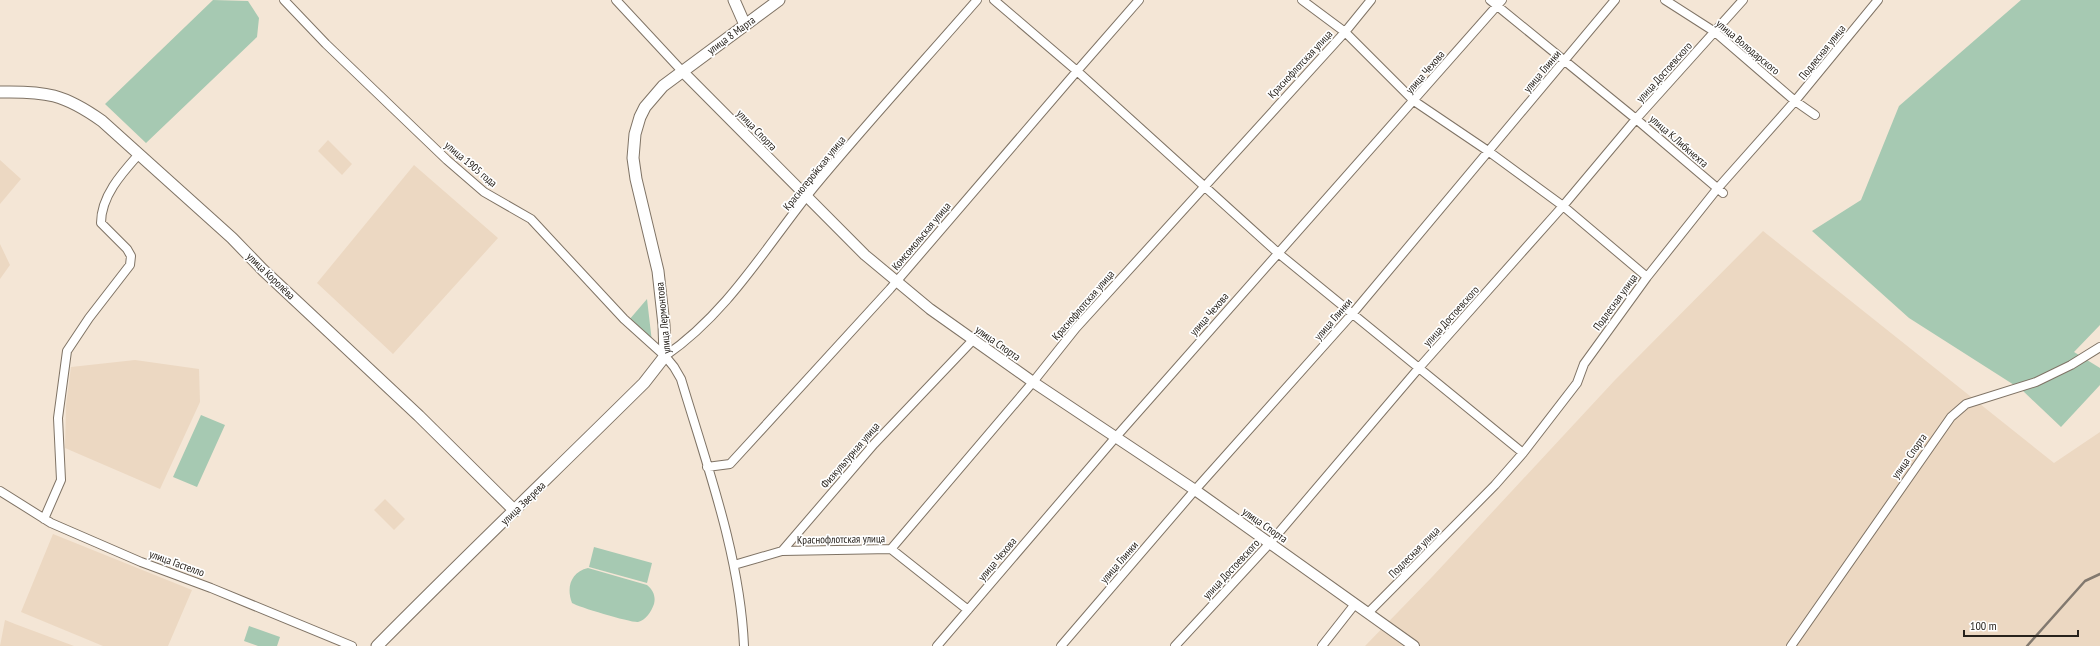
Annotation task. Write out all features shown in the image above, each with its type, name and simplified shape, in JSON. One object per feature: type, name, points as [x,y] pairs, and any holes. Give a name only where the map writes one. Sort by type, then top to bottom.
[{"type":"main road","points":[[734,0],[745,25]]},
{"type":"main road","name":"улица 8 Марта","points":[[682,71],[779,0]]},
{"type":"main road","name":"улица Лермонтова","points":[[665,356],[663,303],[658,271],[636,179],[634,146],[635,134],[645,107],[663,86],[682,71]]},
{"type":"main road","name":"улица Королёва","points":[[0,92],[47,94],[79,105],[102,121],[232,238],[263,270],[419,416],[515,511]]},
{"type":"main road","name":"улица Зверева","points":[[377,646],[456,566],[515,511],[644,383],[665,356]]},
{"type":"street","name":"улица 1905 года","points":[[284,0],[326,44],[447,160],[484,192],[531,219],[624,319],[665,356]]},
{"type":"street","name":"улица Спорта","points":[[616,0],[682,71],[807,197],[865,255],[896,282],[973,340],[1115,438],[1195,490],[1414,646]]},
{"type":"street","name":"Красногеройская улица","points":[[665,356],[680,345],[714,314],[778,237],[807,197],[977,0]]},
{"type":"street","points":[[994,0],[1077,71],[1278,253],[1353,313],[1418,369],[1523,453]]},
{"type":"street","name":"Комсомольская улица","points":[[708,467],[730,464],[896,282],[1140,0]]},
{"type":"street","points":[[1302,0],[1344,32],[1414,101],[1488,151],[1563,206],[1647,277]]},
{"type":"street","name":"Краснофлотская улица","points":[[782,551],[891,549],[1033,382],[1076,328],[1344,32],[1371,0]]},
{"type":"street","name":"улица К.Либкнехта","points":[[1490,0],[1499,3],[1565,61],[1720,191]]},
{"type":"street","name":"улица Глинки","points":[[1061,646],[1195,490],[1353,313],[1615,0]]},
{"type":"street","name":"улица Володарского","points":[[1665,0],[1715,32],[1795,101],[1815,115]]},
{"type":"street","name":"улица Достоевского","points":[[1175,646],[1270,543],[1418,369],[1563,206],[1636,119],[1743,0]]},
{"type":"street","name":"Подлесная улица","points":[[1368,613],[1495,485],[1523,453],[1578,383],[1584,364],[1647,277],[1878,0]]},
{"type":"street","name":"улица Чехова","points":[[937,646],[1115,438],[1499,3]]},
{"type":"street","points":[[44,519],[61,480],[58,418],[67,351],[89,318],[130,265],[131,256],[127,249],[101,222],[101,211],[106,197],[139,154]]},
{"type":"street","name":"Физкультурная улица","points":[[782,551],[874,444],[973,340]]},
{"type":"street","name":"улица Спорта","points":[[1791,646],[1951,417],[1966,404],[2036,382],[2071,365],[2100,347]]},
{"type":"street","name":"улица Лермонтова","points":[[665,356],[674,366],[681,379],[708,467],[741,597],[744,646]]},
{"type":"street","name":"улица Гастелло","points":[[0,491],[44,519],[141,562],[211,588],[352,646]]},
{"type":"street","points":[[891,549],[968,610]]},
{"type":"street","points":[[734,565],[782,551]]},
{"type":"street","points":[[1322,646],[1355,604]]},
{"type":"shaded area","points":[[328,140],[352,164],[342,175],[318,151]]},
{"type":"shaded area","points":[[0,160],[21,179],[0,204]]},
{"type":"shaded area","points":[[414,165],[498,238],[393,354],[317,283]]},
{"type":"shaded area","points":[[1763,231],[2054,463],[2100,432],[2100,646],[1365,646],[1432,577],[1615,380]]},
{"type":"shaded area","points":[[0,244],[10,265],[0,279]]},
{"type":"shaded area","points":[[135,360],[199,369],[200,402],[160,489],[65,448],[66,405],[71,367]]},
{"type":"shaded area","points":[[385,499],[405,519],[394,530],[374,510]]},
{"type":"shaded area","points":[[53,534],[192,590],[168,646],[103,646],[21,612]]},
{"type":"shaded area","points":[[5,620],[15,624],[74,646],[0,646]]},
{"type":"green space","points":[[213,0],[248,1],[259,18],[257,37],[146,143],[105,104]]},
{"type":"green space","points":[[2021,0],[2100,0],[2100,325],[2074,352],[2100,368],[2100,385],[2061,427],[2022,390],[1909,318],[1812,231],[1861,200],[1899,106]]},
{"type":"green space","points":[[647,299],[652,342],[629,320]]},
{"type":"green space","points":[[201,415],[225,425],[197,487],[173,477]]},
{"type":"green space","points":[[594,547],[652,563],[647,583],[589,567]]},
{"type":"green space","points":[[588,568],[647,585],[651,589],[655,598],[654,604],[648,615],[641,621],[634,622],[594,611],[572,603],[570,597],[571,581],[577,573]]},
{"type":"green space","points":[[249,626],[280,637],[277,646],[258,646],[244,641]]},
{"type":"railway","points":[[2027,646],[2085,581],[2100,574]]}]
